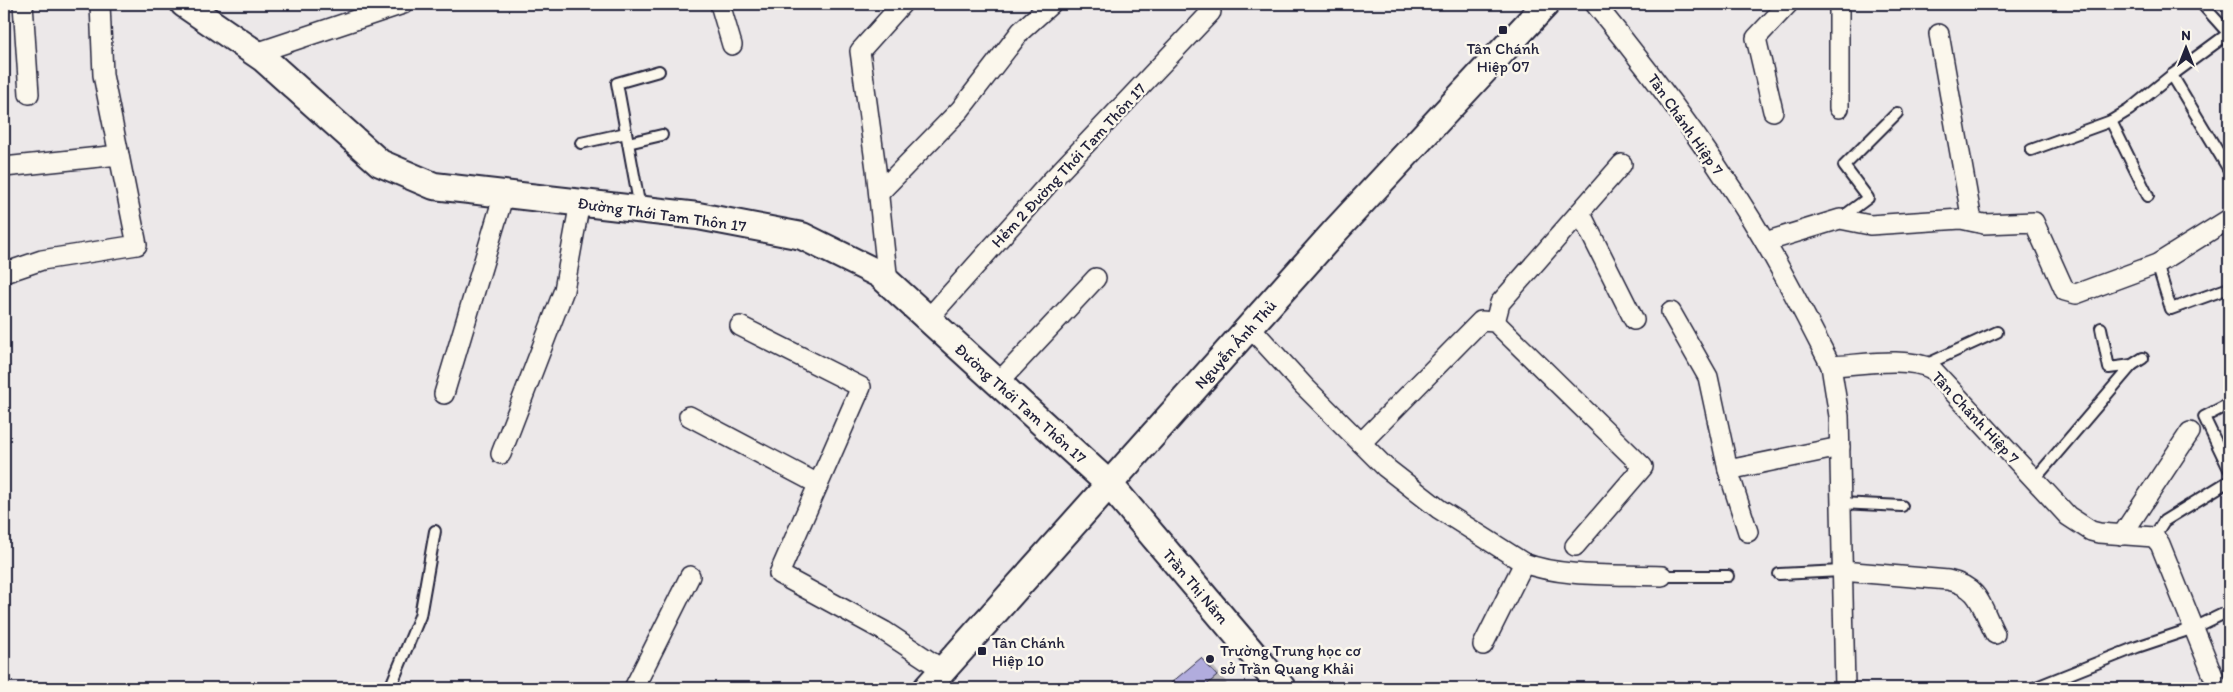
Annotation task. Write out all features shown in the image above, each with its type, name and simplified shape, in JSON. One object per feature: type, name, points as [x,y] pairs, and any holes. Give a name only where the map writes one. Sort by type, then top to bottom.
[{"type":"street","points":[[23,4],[30,94]]},
{"type":"street","points":[[4,273],[42,260],[137,245],[103,75],[100,4]]},
{"type":"street","name":"Đường Thới Tam Thôn 17","points":[[184,4],[256,53],[380,163],[434,186],[698,216],[802,236],[879,274],[1110,485]]},
{"type":"street","points":[[256,53],[403,4]]},
{"type":"street","points":[[720,4],[732,45]]},
{"type":"street","points":[[888,283],[879,193],[860,51],[902,4]]},
{"type":"street","points":[[879,193],[960,110],[1021,31],[1051,4]]},
{"type":"street","name":"Nguyễn Ảnh Thủ","points":[[935,679],[1337,229],[1546,4]]},
{"type":"street","name":"Tân Chánh Hiệp 7","points":[[1595,4],[1660,84],[1765,242],[1831,366],[1889,363],[1925,365],[1939,374],[2068,516],[2091,531],[2154,537]]},
{"type":"street","points":[[1773,111],[1756,38],[1788,4]]},
{"type":"street","points":[[1838,4],[1840,108]]},
{"type":"street","name":"Hẻm 2 Đường Thới Tam Thôn 17","points":[[928,319],[1050,181],[1211,12]]},
{"type":"street","points":[[1939,34],[1972,221]]},
{"type":"street","points":[[4,167],[119,155]]},
{"type":"street","points":[[1495,322],[1500,303],[1622,164]]},
{"type":"street","points":[[444,394],[504,194]]},
{"type":"street","points":[[501,454],[564,290],[580,202]]},
{"type":"street","points":[[1580,212],[1634,320]]},
{"type":"street","points":[[1765,242],[1840,219],[1870,225],[1950,220],[1972,221],[1984,224],[2034,222],[2065,291],[2069,294],[2076,294],[2157,264],[2229,219]]},
{"type":"street","points":[[998,383],[1096,278]]},
{"type":"street","points":[[1671,312],[1708,377],[1728,470],[1748,532]]},
{"type":"street","points":[[1361,443],[1481,321],[1495,322],[1643,467],[1575,546]]},
{"type":"street","points":[[740,326],[861,387],[779,574],[884,631],[935,679]]},
{"type":"street","points":[[1250,327],[1304,386],[1385,467],[1439,509],[1524,563],[1538,568],[1558,571],[1662,576]]},
{"type":"street","points":[[1831,366],[1839,416],[1845,688]]},
{"type":"street","points":[[689,416],[818,484]]},
{"type":"street","points":[[2122,535],[2190,432]]},
{"type":"street","points":[[1728,470],[1840,447]]},
{"type":"street","name":"Trần Thị Năm","points":[[1110,485],[1282,688]]},
{"type":"street","points":[[2154,537],[2160,544],[2218,688]]},
{"type":"street","points":[[1483,645],[1524,563]]},
{"type":"street","points":[[1842,571],[1964,583],[1976,592],[1996,634]]},
{"type":"street","points":[[634,688],[690,576]]},
{"type":"lane","points":[[2031,150],[2110,122],[2129,110],[2229,33],[2202,4]]},
{"type":"lane","points":[[640,209],[617,83],[659,71]]},
{"type":"lane","points":[[2172,75],[2229,170]]},
{"type":"lane","points":[[1840,219],[1868,198],[1844,166],[1897,113]]},
{"type":"lane","points":[[2110,122],[2148,196]]},
{"type":"lane","points":[[580,143],[662,135]]},
{"type":"lane","points":[[2157,264],[2171,309],[2229,288]]},
{"type":"lane","points":[[2101,328],[2109,368],[2132,365]]},
{"type":"lane","points":[[1925,365],[1997,332]]},
{"type":"lane","points":[[2034,480],[2132,365],[2143,358]]},
{"type":"lane","points":[[2229,404],[2204,417],[2229,469]]},
{"type":"lane","points":[[2154,537],[2164,522],[2229,481]]},
{"type":"lane","points":[[1840,503],[1902,506]]},
{"type":"lane","points":[[390,688],[420,616],[435,531]]},
{"type":"lane","points":[[1779,574],[1842,571]]},
{"type":"lane","points":[[1662,576],[1728,576]]},
{"type":"lane","points":[[2034,688],[2137,647],[2194,628],[2229,611]]},
{"type":"building","points":[[1201,658],[1217,676],[1203,688],[1165,688]]},
{"type":"place","name":"Tân Chánh Hiệp 07","points":[[1503,30]]},
{"type":"place","name":"Tân Chánh Hiệp 10","points":[[982,651]]},
{"type":"place","name":"Trường Trung học cơ sở Trần Quang Khải","points":[[1210,659]]}]
